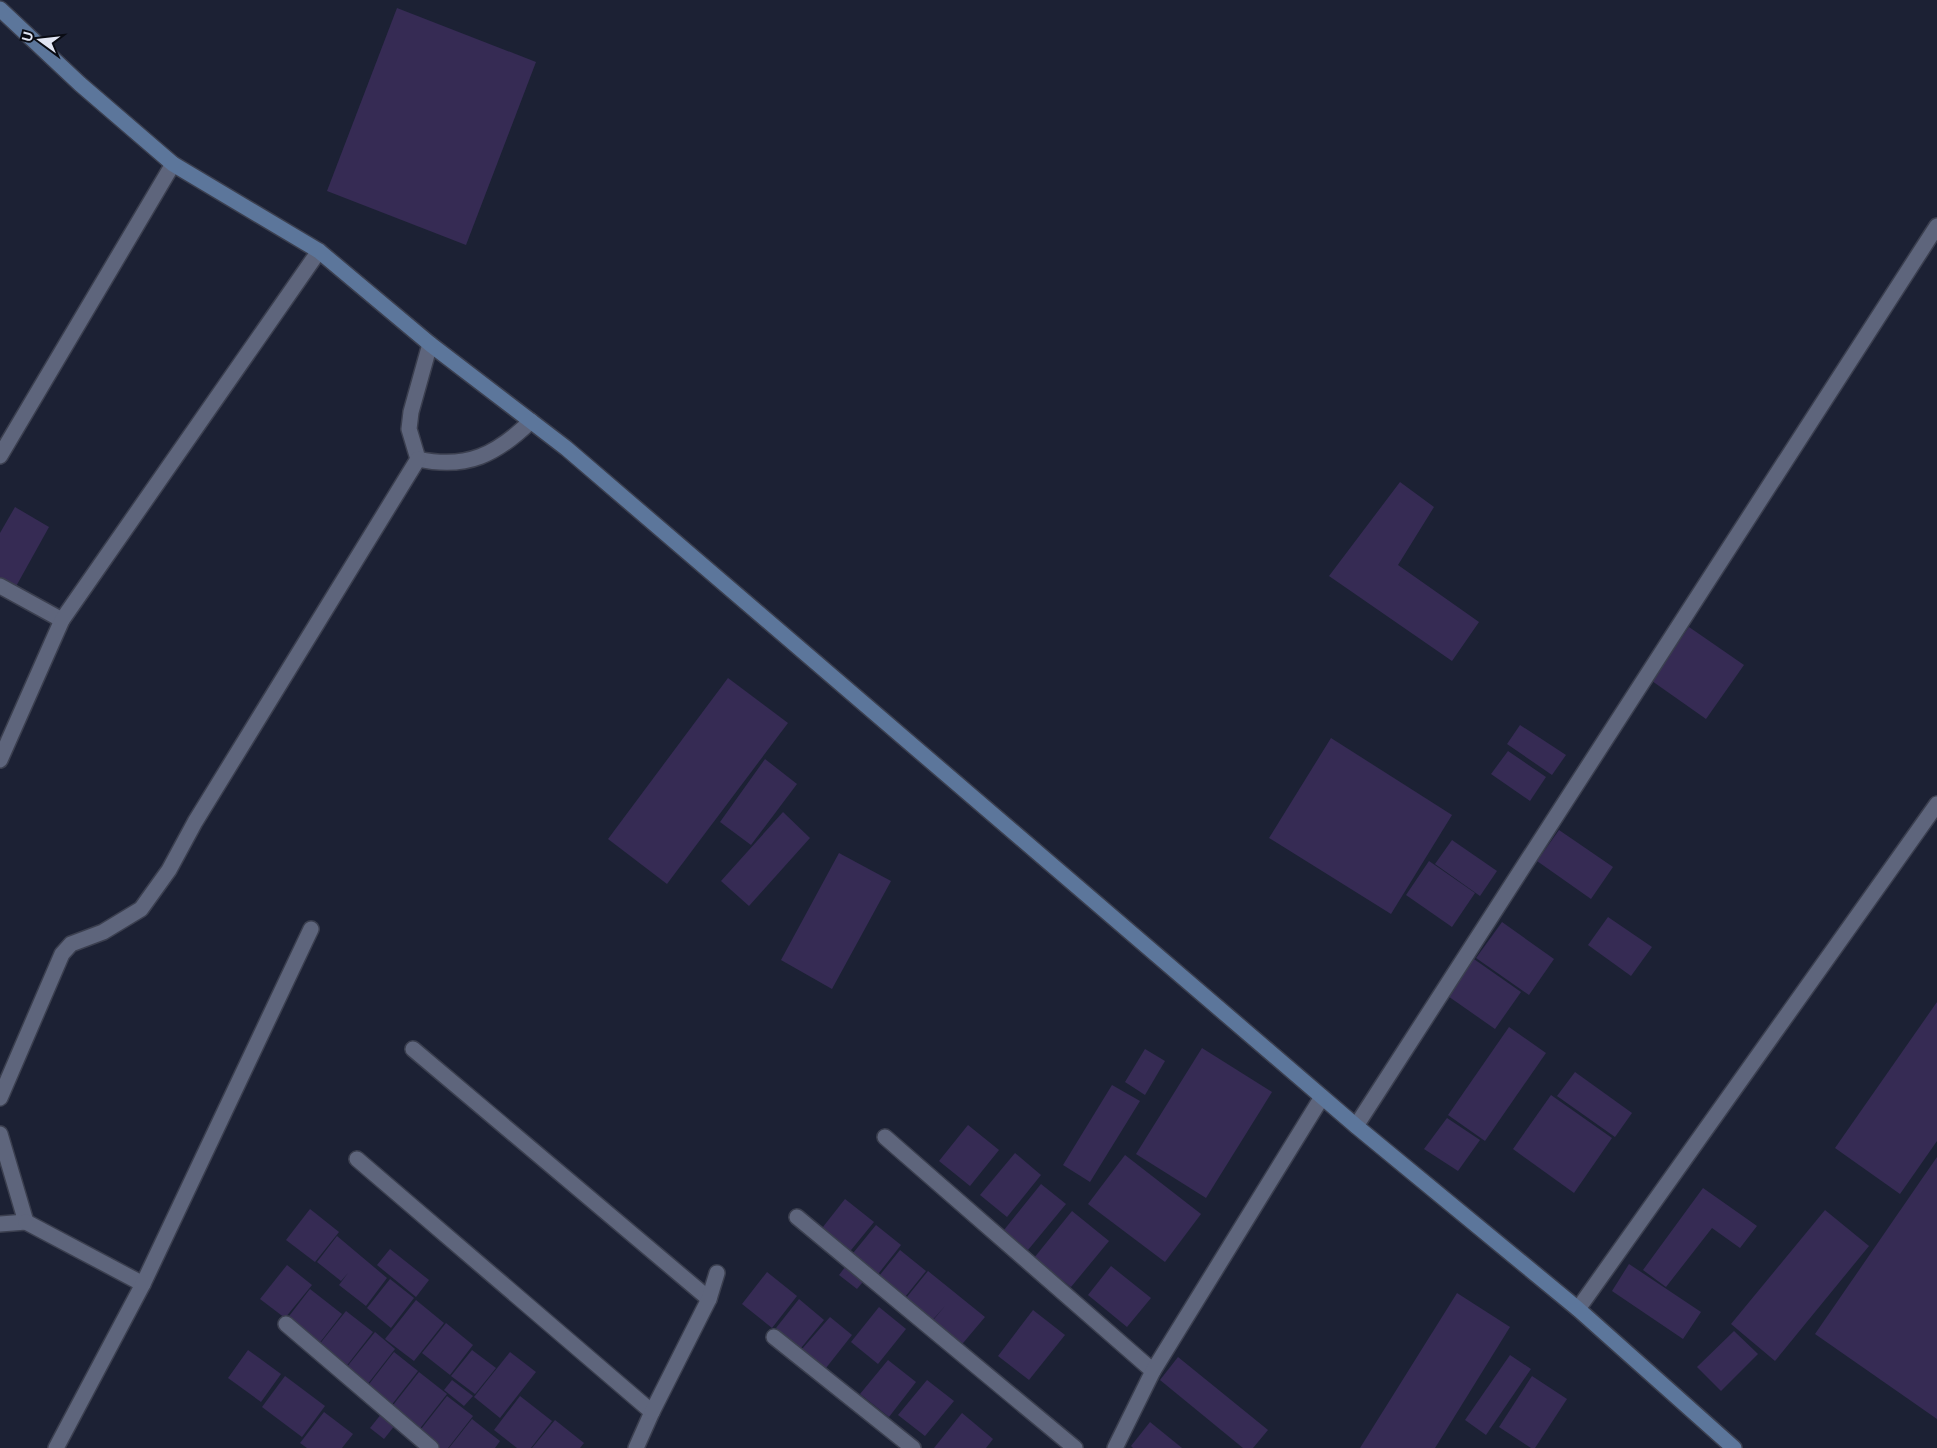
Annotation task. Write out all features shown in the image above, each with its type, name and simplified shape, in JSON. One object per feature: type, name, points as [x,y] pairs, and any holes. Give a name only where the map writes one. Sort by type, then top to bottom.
[{"type":"street","points":[[0,9],[80,84],[173,164],[319,251],[430,344],[532,421],[581,461],[1356,1126],[1578,1309],[1734,1448]]},
{"type":"street","points":[[0,456],[173,164]]},
{"type":"street","points":[[1356,1126],[1937,226]]},
{"type":"street","points":[[0,760],[62,620],[319,251]]},
{"type":"street","points":[[0,1098],[62,954],[71,944],[103,932],[141,909],[169,870],[200,813],[418,458],[409,429],[411,412],[430,344]]},
{"type":"street","points":[[418,458],[448,463],[471,460],[512,439],[532,421]]},
{"type":"street","points":[[0,586],[62,620]]},
{"type":"street","points":[[1578,1309],[1937,804]]},
{"type":"street","points":[[56,1448],[143,1284],[311,930]]},
{"type":"street","points":[[413,1049],[709,1299]]},
{"type":"street","points":[[1115,1448],[1153,1371],[1322,1097]]},
{"type":"street","points":[[0,1134],[26,1222]]},
{"type":"street","points":[[885,1137],[1153,1371]]},
{"type":"street","points":[[357,1160],[652,1412]]},
{"type":"street","points":[[797,1218],[1075,1448]]},
{"type":"street","points":[[0,1224],[26,1222],[143,1284]]},
{"type":"street","points":[[636,1448],[709,1299],[717,1273]]},
{"type":"street","points":[[286,1324],[431,1448]]},
{"type":"street","points":[[774,1337],[913,1448]]},
{"type":"building","points":[[397,8],[536,62],[466,245],[327,191]]},
{"type":"building","points":[[1400,482],[1434,507],[1398,565],[1479,622],[1452,661],[1329,576]]},
{"type":"building","points":[[15,507],[49,527],[14,590],[0,582],[0,533]]},
{"type":"building","points":[[1689,627],[1744,665],[1706,719],[1652,681]]},
{"type":"building","points":[[728,678],[788,723],[667,884],[608,839]]},
{"type":"building","points":[[1520,725],[1566,755],[1552,775],[1507,744]]},
{"type":"building","points":[[1331,738],[1452,815],[1391,914],[1269,838]]},
{"type":"building","points":[[1508,751],[1546,777],[1530,801],[1491,774]]},
{"type":"building","points":[[765,759],[797,784],[751,845],[720,822]]},
{"type":"building","points":[[783,812],[810,838],[749,906],[721,881]]},
{"type":"building","points":[[1559,830],[1613,867],[1591,899],[1537,861]]},
{"type":"building","points":[[1452,840],[1497,871],[1480,896],[1435,864]]},
{"type":"building","points":[[839,853],[891,881],[832,989],[781,960]]},
{"type":"building","points":[[1429,861],[1475,893],[1452,927],[1406,895]]},
{"type":"building","points":[[1608,917],[1652,947],[1631,976],[1588,945]]},
{"type":"building","points":[[1502,922],[1554,959],[1529,995],[1476,958]]},
{"type":"building","points":[[1471,957],[1521,992],[1495,1029],[1445,994]]},
{"type":"building","points":[[1937,1002],[1937,1141],[1900,1194],[1835,1148]]},
{"type":"building","points":[[1509,1027],[1546,1053],[1485,1141],[1448,1115]]},
{"type":"building","points":[[1202,1048],[1272,1092],[1206,1198],[1136,1154]]},
{"type":"building","points":[[1145,1049],[1165,1061],[1145,1095],[1125,1082]]},
{"type":"building","points":[[1575,1072],[1632,1113],[1615,1137],[1557,1096]]},
{"type":"building","points":[[1112,1085],[1140,1101],[1090,1182],[1063,1165]]},
{"type":"building","points":[[1551,1095],[1612,1138],[1574,1193],[1513,1149]]},
{"type":"building","points":[[1447,1118],[1480,1140],[1458,1171],[1424,1149]]},
{"type":"building","points":[[968,1125],[999,1150],[970,1186],[939,1161]]},
{"type":"building","points":[[1015,1153],[1041,1175],[1007,1217],[980,1195]]},
{"type":"building","points":[[1125,1155],[1201,1214],[1165,1262],[1088,1204]]},
{"type":"building","points":[[1937,1157],[1937,1419],[1815,1334]]},
{"type":"building","points":[[1041,1184],[1066,1204],[1028,1250],[1004,1230]]},
{"type":"building","points":[[1703,1188],[1757,1226],[1740,1248],[1712,1228],[1666,1287],[1643,1270]]},
{"type":"building","points":[[845,1199],[874,1222],[847,1255],[819,1232]]},
{"type":"building","points":[[310,1209],[339,1232],[315,1262],[286,1240]]},
{"type":"building","points":[[1825,1210],[1869,1246],[1775,1361],[1731,1324]]},
{"type":"building","points":[[1072,1211],[1109,1241],[1071,1287],[1034,1258]]},
{"type":"building","points":[[876,1225],[901,1245],[875,1278],[849,1258]]},
{"type":"building","points":[[337,1236],[387,1278],[366,1306],[339,1285],[348,1273],[341,1281],[317,1262]]},
{"type":"building","points":[[390,1249],[429,1280],[416,1297],[377,1265]]},
{"type":"building","points":[[900,1250],[926,1271],[901,1302],[875,1281]]},
{"type":"building","points":[[849,1262],[867,1277],[857,1289],[839,1275]]},
{"type":"building","points":[[1629,1264],[1701,1312],[1683,1339],[1612,1291]]},
{"type":"building","points":[[287,1265],[312,1285],[285,1318],[260,1299]]},
{"type":"building","points":[[1111,1266],[1151,1298],[1127,1327],[1088,1295]]},
{"type":"building","points":[[928,1271],[985,1317],[958,1349],[929,1325],[945,1306],[928,1325],[902,1303]]},
{"type":"building","points":[[767,1272],[797,1296],[772,1328],[742,1304]]},
{"type":"building","points":[[390,1279],[414,1298],[391,1328],[367,1308]]},
{"type":"building","points":[[310,1289],[342,1314],[318,1345],[286,1320]]},
{"type":"building","points":[[1457,1293],[1510,1327],[1435,1448],[1360,1448]]},
{"type":"building","points":[[799,1299],[824,1320],[801,1348],[776,1328]]},
{"type":"building","points":[[416,1300],[444,1323],[414,1361],[385,1339]]},
{"type":"building","points":[[879,1307],[906,1329],[878,1364],[851,1342]]},
{"type":"building","points":[[1033,1310],[1065,1335],[1029,1380],[998,1356]]},
{"type":"building","points":[[346,1311],[373,1332],[345,1368],[318,1346]]},
{"type":"building","points":[[830,1317],[852,1335],[826,1368],[802,1349]]},
{"type":"building","points":[[446,1323],[473,1345],[450,1375],[422,1353]]},
{"type":"building","points":[[1734,1331],[1758,1354],[1721,1391],[1697,1367]]},
{"type":"building","points":[[375,1332],[395,1349],[367,1385],[346,1368]]},
{"type":"building","points":[[248,1350],[281,1374],[261,1402],[228,1378]]},
{"type":"building","points":[[472,1350],[496,1368],[475,1394],[451,1376]]},
{"type":"building","points":[[394,1352],[418,1371],[390,1407],[366,1388]]},
{"type":"building","points":[[510,1352],[536,1372],[500,1418],[474,1397]]},
{"type":"building","points":[[1510,1355],[1531,1369],[1486,1435],[1465,1420]]},
{"type":"building","points":[[1178,1357],[1268,1430],[1253,1448],[1243,1448],[1160,1380]]},
{"type":"building","points":[[888,1360],[916,1382],[889,1417],[860,1394]]},
{"type":"building","points":[[419,1372],[447,1394],[418,1431],[390,1409]]},
{"type":"building","points":[[285,1376],[325,1406],[302,1437],[262,1407]]},
{"type":"building","points":[[1532,1376],[1567,1399],[1535,1448],[1531,1448],[1499,1427]]},
{"type":"building","points":[[452,1380],[473,1396],[464,1406],[444,1390]]},
{"type":"building","points":[[927,1380],[954,1401],[925,1436],[898,1415]]},
{"type":"building","points":[[447,1396],[473,1416],[448,1448],[438,1448],[418,1433]]},
{"type":"building","points":[[520,1396],[552,1421],[531,1448],[517,1448],[494,1430]]},
{"type":"building","points":[[324,1412],[353,1434],[342,1448],[307,1448],[300,1443]]},
{"type":"building","points":[[382,1413],[396,1424],[384,1439],[370,1428]]},
{"type":"building","points":[[962,1413],[993,1439],[986,1448],[934,1448]]},
{"type":"building","points":[[472,1419],[500,1441],[495,1448],[449,1448]]},
{"type":"building","points":[[555,1420],[584,1443],[580,1448],[532,1448]]},
{"type":"building","points":[[1150,1422],[1182,1448],[1133,1448],[1131,1446]]}]
